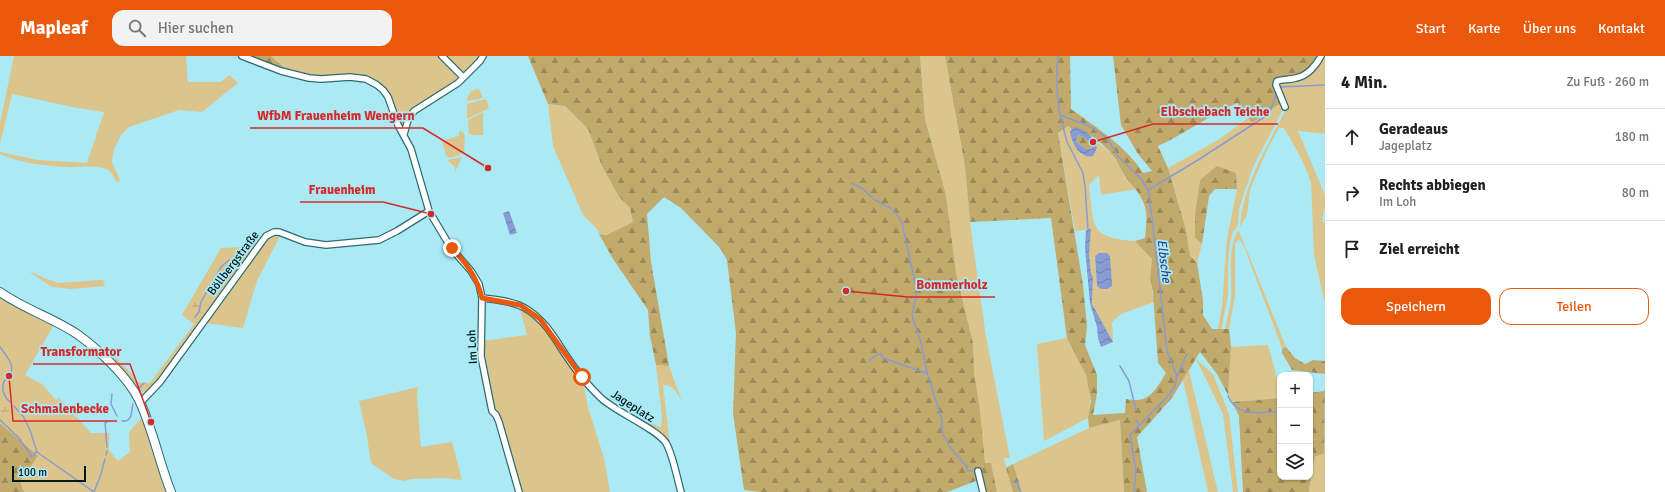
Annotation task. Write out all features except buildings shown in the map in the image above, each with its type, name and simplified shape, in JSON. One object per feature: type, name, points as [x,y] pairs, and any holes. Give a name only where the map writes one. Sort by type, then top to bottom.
[{"type":"main road","points":[[0,292],[78,335],[122,375],[140,403],[171,492]]},
{"type":"street","name":"Im Loh","points":[[242,56],[281,71],[309,78],[321,80],[359,77],[371,81],[383,90],[388,97],[398,125],[411,149],[429,211],[452,248],[471,271],[479,284],[482,298],[481,356],[492,411],[496,415],[499,422],[506,453],[519,492]]},
{"type":"street","points":[[442,56],[464,77]]},
{"type":"street","points":[[404,134],[408,120],[414,111],[452,88],[480,61],[483,56]]},
{"type":"street","points":[[1285,107],[1277,88],[1277,82],[1297,78],[1305,74],[1315,65],[1321,56]]},
{"type":"street","name":"Böllbergstraße","points":[[140,403],[160,382],[266,236],[274,232],[280,232],[305,242],[326,245],[379,240],[397,231],[429,211]]},
{"type":"street","name":"Jageplatz","points":[[482,298],[520,305],[540,319],[582,377],[601,398],[616,410],[647,428],[663,440],[668,448],[681,492]]},
{"type":"street","points":[[978,471],[983,492]]},
{"type":"green space","points":[[14,56],[186,56],[188,82],[221,82],[229,75],[238,83],[202,112],[179,110],[129,127],[121,135],[114,149],[112,162],[120,180],[118,182],[108,170],[103,168],[41,165],[16,160],[0,154],[0,152],[38,160],[87,163],[104,112],[77,108],[12,94],[0,144],[0,123]]},
{"type":"green space","points":[[253,56],[271,56],[285,68],[283,70],[252,59]]},
{"type":"green space","points":[[271,56],[441,56],[458,74],[457,79],[447,88],[414,107],[403,125],[400,123],[390,98],[367,78],[321,78],[284,70],[285,67]]},
{"type":"green space","points":[[445,56],[481,56],[464,75]]},
{"type":"green space","points":[[528,56],[920,56],[925,119],[946,195],[956,273],[973,343],[974,373],[980,411],[985,463],[991,463],[997,492],[982,492],[976,481],[947,492],[760,492],[744,490],[733,413],[736,333],[727,260],[720,248],[681,208],[664,197],[647,214],[651,262],[669,366],[656,365],[650,336],[648,310],[613,259],[599,234],[607,235],[633,222],[630,208],[619,197],[602,166],[588,129],[565,106],[548,104]]},
{"type":"green space","points":[[920,56],[945,56],[965,166],[970,222],[986,337],[1010,458],[1004,458],[1013,492],[997,492],[991,463],[985,463],[974,373],[973,343],[956,273],[946,195],[925,119]]},
{"type":"green space","points":[[945,56],[1070,56],[1071,109],[1101,130],[1120,146],[1143,173],[1152,171],[1138,154],[1121,125],[1113,56],[1320,56],[1305,74],[1276,81],[1282,102],[1252,123],[1237,103],[1158,146],[1168,168],[1186,230],[1190,256],[1197,263],[1203,300],[1203,315],[1212,329],[1229,329],[1231,347],[1228,395],[1217,374],[1200,352],[1172,398],[1137,437],[1147,492],[1124,492],[1120,420],[1089,428],[1088,418],[1091,401],[1086,375],[1067,338],[1051,218],[970,222],[965,166]],"holes":[[[1068,126],[1072,129],[1081,130],[1087,133],[1112,154],[1125,176],[1140,196],[1146,212],[1145,238],[1135,241],[1152,259],[1150,278],[1153,293],[1158,363],[1166,373],[1155,390],[1146,398],[1140,400],[1126,399],[1125,413],[1093,415],[1097,393],[1097,375],[1085,345],[1087,326],[1083,285],[1058,133]]]},
{"type":"green space","points":[[1322,56],[1325,56],[1325,134],[1298,131],[1325,195],[1325,208],[1322,220],[1325,223],[1325,304],[1314,255],[1311,183],[1302,161],[1284,128],[1279,128],[1267,150],[1250,190],[1247,215],[1240,227],[1242,211],[1251,181],[1286,109],[1277,84]]},
{"type":"green space","points":[[479,89],[483,98],[467,101],[470,93]]},
{"type":"green space","points":[[485,99],[489,108],[467,119],[467,104]]},
{"type":"green space","points":[[1282,102],[1283,109],[1253,167],[1239,209],[1238,226],[1233,232],[1230,243],[1228,296],[1221,330],[1218,329],[1222,307],[1227,238],[1237,189],[1236,173],[1200,180],[1195,213],[1195,238],[1202,244],[1197,263],[1190,257],[1186,230],[1168,168],[1218,140],[1248,118],[1252,123]]},
{"type":"green space","points":[[548,104],[565,106],[588,129],[602,166],[619,197],[630,208],[634,222],[607,235],[599,234],[598,230],[583,215],[553,146]]},
{"type":"green space","points":[[483,112],[483,135],[471,135],[469,133],[468,120]]},
{"type":"green space","points":[[1068,126],[1072,129],[1070,132],[1073,142],[1081,155],[1096,151],[1097,148],[1095,140],[1112,154],[1125,177],[1137,189],[1101,195],[1099,175],[1089,185],[1093,220],[1101,233],[1109,237],[1135,241],[1152,259],[1150,278],[1154,302],[1121,314],[1112,322],[1113,342],[1092,304],[1093,277],[1091,273],[1089,253],[1091,229],[1075,231],[1058,133]],"holes":[[[1099,253],[1110,256],[1112,286],[1097,286],[1095,257]]]},
{"type":"green space","points":[[459,131],[463,132],[465,136],[464,153],[450,158],[446,156],[442,141],[459,136]]},
{"type":"green space","points":[[1078,135],[1084,137],[1092,146],[1091,149],[1087,149],[1080,145],[1076,140]]},
{"type":"green space","points":[[462,157],[455,172],[455,167],[447,160]]},
{"type":"green space","points":[[1217,166],[1236,173],[1237,189],[1215,189],[1209,196],[1202,244],[1195,238],[1195,213],[1200,180]]},
{"type":"green space","points":[[1239,231],[1286,347],[1282,348],[1243,244],[1239,239],[1235,244],[1235,296],[1229,329],[1225,329],[1231,299],[1232,248],[1237,232]]},
{"type":"green space","points":[[275,234],[281,234],[257,281],[243,328],[206,323],[264,240]]},
{"type":"green space","points":[[255,240],[257,243],[154,385],[148,391],[141,392],[137,390],[111,360],[116,358],[133,375],[135,382],[150,383],[194,324],[182,315],[221,248],[243,247]]},
{"type":"green space","points":[[31,272],[58,283],[103,280],[105,286],[71,289],[52,287]]},
{"type":"green space","points":[[0,294],[55,323],[25,375],[42,384],[56,400],[59,398],[91,433],[109,433],[109,450],[118,461],[130,452],[129,432],[143,416],[153,452],[169,492],[24,492],[20,481],[37,456],[0,423]]},
{"type":"green space","points":[[196,298],[203,300],[207,305],[197,320],[189,312]]},
{"type":"green space","points":[[519,306],[538,319],[583,382],[588,407],[604,458],[610,492],[520,492],[493,407],[483,341],[527,335]]},
{"type":"green space","points":[[1067,338],[1083,367],[1089,385],[1090,406],[1088,418],[1044,441],[1037,344]]},
{"type":"green space","points":[[1268,345],[1277,377],[1277,398],[1232,402],[1228,395],[1231,347]]},
{"type":"green space","points":[[1286,347],[1295,358],[1305,364],[1313,360],[1325,361],[1325,374],[1292,370],[1282,353],[1282,348]]},
{"type":"green space","points":[[1196,359],[1213,374],[1229,414],[1238,492],[1233,492],[1223,414]]},
{"type":"green space","points":[[656,365],[669,366],[682,401],[672,388],[663,385],[670,445],[661,436],[622,410],[643,421],[661,427],[662,417]]},
{"type":"green space","points":[[1189,371],[1218,492],[1208,492],[1183,380]]},
{"type":"green space","points":[[418,387],[417,396],[421,447],[452,442],[462,480],[445,478],[412,479],[404,481],[394,479],[371,463],[359,401]]},
{"type":"green space","points":[[1325,388],[1324,454],[1315,456],[1313,467],[1313,393],[1324,391]]},
{"type":"green space","points":[[1277,398],[1277,480],[1311,480],[1310,492],[1243,492],[1239,416],[1232,402]]},
{"type":"green space","points":[[5,404],[14,406],[19,412],[0,418],[0,406]]},
{"type":"green space","points":[[1120,420],[1124,492],[1022,492],[1013,464],[1089,428]]},
{"type":"green space","points":[[0,423],[38,456],[20,481],[24,492],[0,492]]},
{"type":"green space","points":[[1325,425],[1325,492],[1310,492],[1309,490],[1311,480],[1313,480],[1315,455]]},
{"type":"green space","points":[[1013,464],[1022,492],[1013,492],[1006,468]]},
{"type":"water","points":[[1076,127],[1087,132],[1092,137],[1097,148],[1093,156],[1084,155],[1077,150],[1071,137],[1070,132]],"holes":[[[1078,135],[1084,137],[1092,146],[1091,149],[1087,149],[1080,145],[1076,140]]]},
{"type":"water","points":[[509,211],[517,233],[510,235],[503,213]]},
{"type":"water","points":[[1091,229],[1089,253],[1091,273],[1093,277],[1092,304],[1113,342],[1101,347],[1090,303],[1085,248],[1086,230]]},
{"type":"water","points":[[1099,253],[1107,253],[1110,256],[1112,286],[1107,289],[1101,289],[1097,286],[1095,256]]},
{"type":"waterway","name":"Elbsche","points":[[1058,56],[1057,86],[1060,115],[1089,126],[1107,138],[1118,156],[1142,180],[1148,190],[1167,351],[1177,376],[1175,386],[1169,395],[1130,435],[1136,470],[1134,492]]},
{"type":"waterway","points":[[1280,87],[1325,85]]},
{"type":"waterway","points":[[1148,190],[1269,114],[1277,92]]},
{"type":"waterway","points":[[1060,115],[1067,142],[1083,173],[1088,230]]},
{"type":"waterway","points":[[852,183],[863,189],[875,200],[892,209],[902,223],[917,291],[912,316],[921,342],[927,373],[942,420],[942,432],[950,447],[967,467],[968,471],[972,471]]},
{"type":"waterway","points":[[195,317],[199,312],[201,302],[221,267],[229,260]]},
{"type":"waterway","points":[[0,347],[12,366],[11,373],[5,380],[3,386],[4,395],[10,402]]},
{"type":"waterway","points":[[869,361],[876,355],[881,354],[883,358],[926,373]]},
{"type":"waterway","points":[[1177,376],[1187,354]]},
{"type":"waterway","points":[[1120,366],[1129,381],[1136,410]]},
{"type":"waterway","points":[[139,388],[144,383]]},
{"type":"waterway","points":[[112,394],[111,404],[117,416]]},
{"type":"waterway","points":[[1228,396],[1232,403],[1243,411],[1257,413],[1277,412]]},
{"type":"waterway","points":[[122,421],[126,421],[130,418],[133,404]]},
{"type":"waterway","points":[[14,406],[23,416],[30,430],[37,452],[94,492]]},
{"type":"waterway","points":[[0,420],[19,438],[32,457],[36,452]]},
{"type":"waterway","name":"Elbsche","points":[[1136,420],[1139,425]]},
{"type":"waterway","points":[[107,422],[105,423],[107,447]]},
{"type":"waterway","points":[[106,455],[107,451]]},
{"type":"waterway","points":[[94,492],[105,459]]},
{"type":"waterway","points":[[1013,481],[1017,482],[1020,492]]},
{"type":"place","name":"Elbschebach Teiche","points":[[1093,142]]},
{"type":"place","name":"WfbM Frauenheim Wengern","points":[[488,168]]},
{"type":"place","name":"Frauenheim","points":[[431,214]]},
{"type":"place","name":"Bommerholz","points":[[846,291]]},
{"type":"place","name":"Schmalenbecke","points":[[9,376]]},
{"type":"place","name":"Transformator","points":[[151,422]]},
{"type":"route","points":[[452,248],[471,271],[479,284],[482,298],[520,305],[540,319],[582,377]]}]
